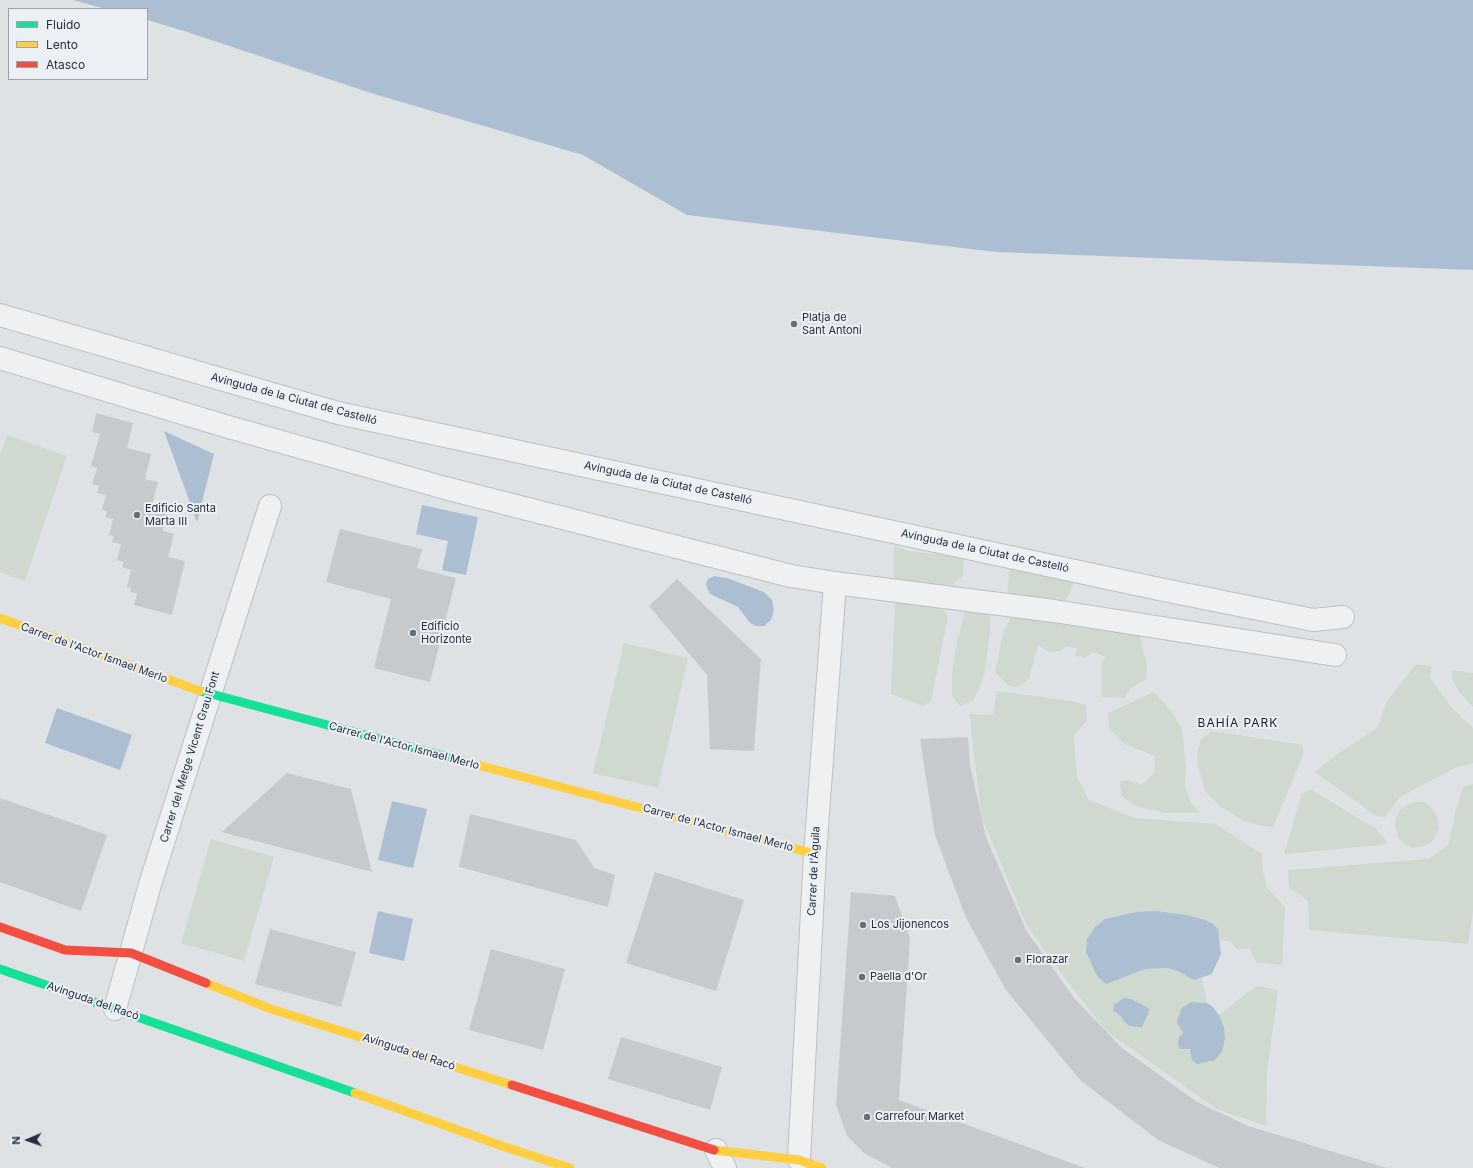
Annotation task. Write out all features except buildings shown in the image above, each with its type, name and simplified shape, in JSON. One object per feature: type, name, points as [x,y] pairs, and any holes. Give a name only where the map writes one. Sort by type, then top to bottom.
[{"type":"street","name":"Avinguda de la Ciutat de Castelló","points":[[0,315],[338,413],[1290,616],[1313,620],[1343,617]]},
{"type":"street","points":[[0,358],[225,426],[444,488],[792,576],[835,583],[1054,611],[1335,655]]},
{"type":"street","name":"Carrer del Metge Vicent Grau Font","points":[[115,1009],[151,882],[270,506]]},
{"type":"street","name":"Carrer de l'Àguila","points":[[799,1160],[815,854],[835,583]]},
{"type":"street","name":"Carrer de l'Actor Ismael Merlo","points":[[0,618],[210,695],[815,854]]},
{"type":"street","name":"Avinguda del Racó","points":[[0,927],[65,950],[131,953],[271,1009],[720,1159],[799,1160],[822,1168]]},
{"type":"street","name":"Avinguda del Racó","points":[[0,969],[505,1147],[570,1168]]},
{"type":"shaded area","points":[[7,435],[67,456],[25,581],[0,572],[0,455]]},
{"type":"shaded area","points":[[894,546],[909,551],[945,555],[964,559],[963,576],[952,585],[930,584],[894,579]]},
{"type":"shaded area","points":[[1010,565],[1076,579],[1065,602],[1007,598]]},
{"type":"shaded area","points":[[895,598],[939,604],[948,616],[931,701],[923,706],[891,694]]},
{"type":"shaded area","points":[[978,606],[990,617],[990,632],[984,676],[974,700],[960,706],[952,696],[952,672],[957,642],[965,611]]},
{"type":"shaded area","points":[[1013,614],[1138,630],[1147,665],[1146,679],[1130,689],[1124,698],[1102,697],[1102,664],[1105,657],[1094,652],[1085,657],[1074,656],[1078,649],[1067,646],[1060,651],[1049,652],[1038,645],[1029,679],[1018,687],[1008,685],[995,672],[1004,630]]},
{"type":"shaded area","points":[[624,643],[688,658],[658,788],[593,773]]},
{"type":"shaded area","points":[[1416,664],[1432,667],[1430,678],[1452,708],[1473,728],[1473,763],[1454,768],[1399,798],[1385,817],[1376,816],[1315,772],[1339,753],[1377,728],[1386,703]]},
{"type":"shaded area","points":[[1452,670],[1473,673],[1473,707],[1460,693],[1452,680]]},
{"type":"shaded area","points":[[997,691],[1072,701],[1086,705],[1087,720],[1074,735],[1077,778],[1089,800],[1135,818],[1215,824],[1262,854],[1263,871],[1267,887],[1285,907],[1282,965],[1256,962],[1250,948],[1238,950],[1231,942],[1220,940],[1218,929],[1203,919],[1187,915],[1156,911],[1136,912],[1105,919],[1095,927],[1087,939],[1086,952],[1097,976],[1119,979],[1145,969],[1167,968],[1178,971],[1194,980],[1202,978],[1207,1003],[1191,1002],[1183,1033],[1184,1049],[1190,1048],[1222,1051],[1225,1039],[1224,1027],[1219,1015],[1256,986],[1278,990],[1267,1073],[1266,1126],[1217,1109],[1106,1031],[1027,926],[982,818],[970,714],[993,715]]},
{"type":"shaded area","points":[[1154,692],[1172,712],[1182,729],[1186,766],[1185,786],[1192,804],[1201,813],[1166,813],[1135,806],[1121,795],[1120,782],[1128,780],[1142,785],[1154,773],[1155,756],[1125,744],[1109,729],[1108,713]]},
{"type":"shaded area","points":[[1212,731],[1303,745],[1303,755],[1273,827],[1244,821],[1221,807],[1205,791],[1198,766],[1197,752],[1202,738]]},
{"type":"shaded area","points":[[1473,784],[1473,911],[1468,944],[1309,930],[1308,901],[1289,887],[1288,870],[1429,859],[1448,845],[1463,787]]},
{"type":"shaded area","points":[[1312,790],[1376,829],[1389,844],[1284,854],[1302,793]]},
{"type":"shaded area","points":[[1415,802],[1423,802],[1430,806],[1436,814],[1439,829],[1431,843],[1413,848],[1404,844],[1398,837],[1395,825],[1396,818],[1400,810]]},
{"type":"shaded area","points":[[211,839],[274,857],[244,961],[181,943]]},
{"type":"water","points":[[73,0],[1473,0],[1473,270],[996,252],[687,215],[583,155],[374,94],[148,20],[148,8],[102,8]]},
{"type":"water","points":[[164,431],[214,454],[197,522]]},
{"type":"water","points":[[422,505],[478,517],[466,575],[442,570],[448,541],[416,534]]},
{"type":"water","points":[[714,576],[727,578],[764,592],[772,600],[774,610],[771,620],[764,626],[756,626],[750,623],[738,607],[710,594],[706,583],[708,579]]},
{"type":"water","points":[[57,708],[132,735],[120,770],[45,743]]},
{"type":"water","points":[[392,801],[427,809],[413,868],[378,860]]},
{"type":"water","points":[[378,911],[413,919],[404,961],[369,953]]},
{"type":"water","points":[[1156,911],[1187,915],[1203,919],[1213,924],[1218,929],[1221,954],[1212,974],[1194,980],[1178,971],[1167,968],[1145,969],[1106,984],[1097,976],[1086,952],[1087,939],[1095,927],[1105,919],[1136,912]]},
{"type":"water","points":[[1124,998],[1131,999],[1150,1009],[1142,1027],[1128,1025],[1120,1015],[1113,1011],[1114,1004],[1118,1003]]},
{"type":"water","points":[[1191,1002],[1207,1003],[1213,1007],[1219,1015],[1224,1027],[1225,1039],[1222,1051],[1215,1060],[1197,1064],[1192,1060],[1190,1049],[1180,1049],[1178,1044],[1179,1038],[1183,1033],[1177,1022],[1181,1009]]},
{"type":"traffic: fast","points":[[200,691],[455,759]]},
{"type":"traffic: fast","points":[[0,969],[355,1093]]},
{"type":"traffic: slow","points":[[0,618],[200,691]]},
{"type":"traffic: slow","points":[[455,759],[815,854]]},
{"type":"traffic: slow","points":[[206,983],[271,1009],[512,1085]]},
{"type":"traffic: slow","points":[[355,1093],[505,1147],[570,1168]]},
{"type":"traffic: slow","points":[[714,1150],[799,1160],[822,1168]]},
{"type":"traffic: jam","points":[[0,927],[65,950],[131,953],[206,983]]},
{"type":"traffic: jam","points":[[512,1085],[714,1150]]},
{"type":"place","name":"Platja de Sant Antoni","points":[[794,324]]},
{"type":"place","name":"Edificio Santa Marta III","points":[[137,515]]},
{"type":"place","name":"Edificio Horizonte","points":[[413,633]]},
{"type":"place","name":"Los Jijonencos","points":[[863,925]]},
{"type":"place","name":"Florazar","points":[[1018,960]]},
{"type":"place","name":"Paella d'Or","points":[[862,977]]},
{"type":"place","name":"Carrefour Market","points":[[867,1117]]},
{"type":"district","name":"BAHÍA PARK","points":[[1238,723]]}]
